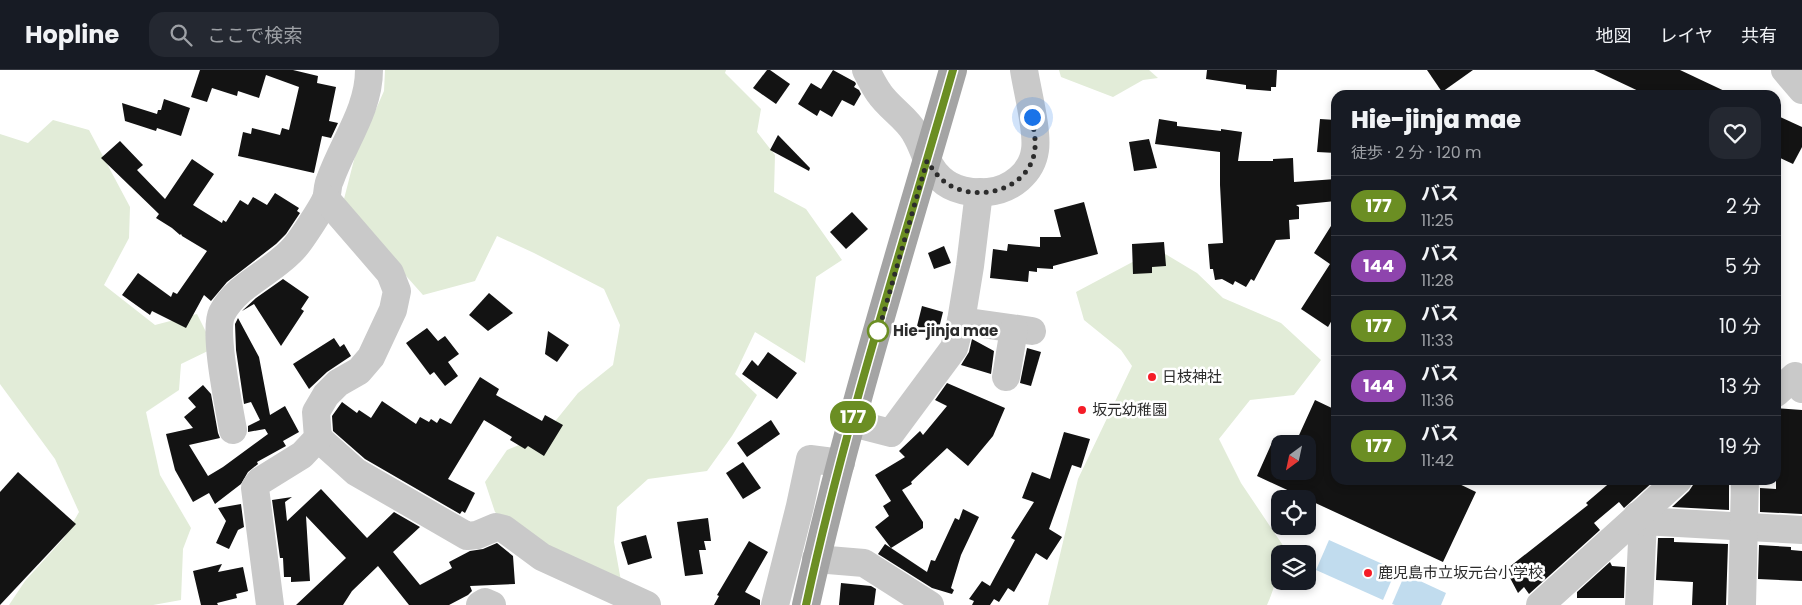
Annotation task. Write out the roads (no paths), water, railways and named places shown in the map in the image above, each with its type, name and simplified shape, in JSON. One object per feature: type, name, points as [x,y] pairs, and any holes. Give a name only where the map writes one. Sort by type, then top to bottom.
[{"type":"main road","points":[[806,605],[841,463],[953,70]]},
{"type":"street","points":[[233,430],[220,348],[222,314],[242,288],[278,263],[296,247],[326,199],[329,182],[362,108],[369,83],[369,70]]},
{"type":"street","points":[[866,70],[879,94],[915,132],[927,161],[941,180],[958,189],[979,192],[1000,190],[1013,184],[1023,175],[1031,163],[1035,149],[1034,133],[1024,70]]},
{"type":"street","points":[[1785,70],[1802,90]]},
{"type":"street","points":[[852,424],[891,434],[954,348],[961,321],[979,192]]},
{"type":"street","points":[[326,199],[390,272],[397,291],[393,310],[372,358],[359,371],[338,383],[326,395],[319,406],[316,412],[318,438],[356,472],[467,536],[477,535],[496,527],[504,529],[542,557],[646,605]]},
{"type":"street","points":[[961,321],[1023,330],[1006,377]]},
{"type":"street","points":[[1781,389],[1795,376],[1802,389]]},
{"type":"street","points":[[270,605],[255,488],[260,481],[302,455],[318,438]]},
{"type":"street","points":[[775,605],[810,459],[841,463]]},
{"type":"street","points":[[1540,605],[1640,519],[1673,485]]},
{"type":"street","points":[[1742,605],[1745,485]]},
{"type":"street","points":[[1640,519],[1802,530]]},
{"type":"street","points":[[1639,605],[1640,519]]},
{"type":"street","points":[[816,559],[864,563],[930,605]]},
{"type":"street","points":[[480,605],[485,602],[492,605]]},
{"type":"water","points":[[1329,540],[1396,570],[1383,600],[1316,570]]},
{"type":"water","points":[[1405,574],[1446,593],[1441,605],[1392,604]]},
{"type":"place","name":"Hie-jinja mae","points":[[878,331]]},
{"type":"place","name":"日枝神社","points":[[1152,377]]},
{"type":"place","name":"坂元幼稚園","points":[[1082,410]]},
{"type":"place","name":"鹿児島市立坂元台小学校","points":[[1368,573]]}]
